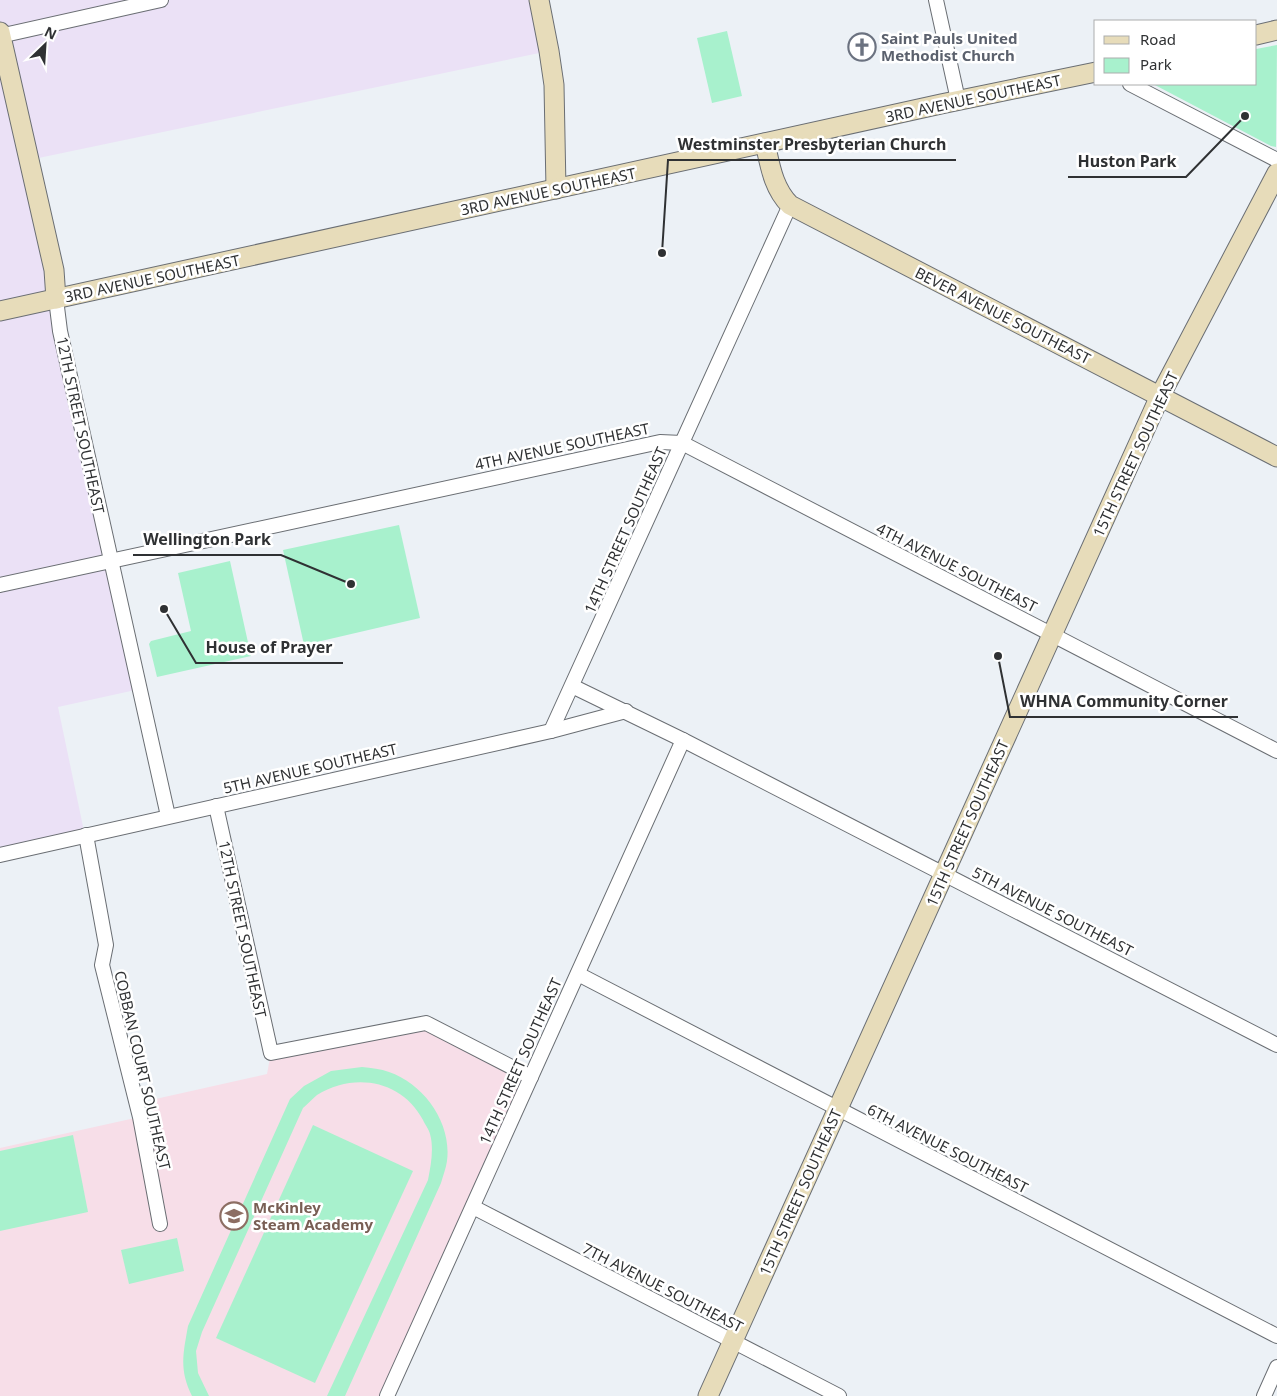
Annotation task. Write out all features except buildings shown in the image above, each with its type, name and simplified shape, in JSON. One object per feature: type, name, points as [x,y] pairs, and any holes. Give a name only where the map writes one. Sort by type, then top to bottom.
[{"type":"street","points":[[0,35],[162,0]]},
{"type":"street","points":[[539,0],[554,85],[556,189]]},
{"type":"street","points":[[936,0],[958,100]]},
{"type":"street","points":[[1257,35],[1277,30]]},
{"type":"street","name":"12TH STREET SOUTHEAST","points":[[0,35],[54,270],[60,329],[168,816]]},
{"type":"street","name":"3RD AVENUE SOUTHEAST","points":[[0,311],[958,100],[1094,72]]},
{"type":"street","points":[[1132,85],[1277,160]]},
{"type":"street","name":"BEVER AVENUE SOUTHEAST","points":[[765,143],[773,177],[783,198],[790,205],[1277,456]]},
{"type":"street","name":"15TH STREET SOUTHEAST","points":[[708,1396],[1160,396],[1277,173]]},
{"type":"street","name":"14TH STREET SOUTHEAST","points":[[551,731],[790,205]]},
{"type":"street","name":"4TH AVENUE SOUTHEAST","points":[[0,586],[111,560],[660,442],[682,443],[1277,751]]},
{"type":"street","name":"5TH AVENUE SOUTHEAST","points":[[572,686],[684,740],[1277,1045]]},
{"type":"street","name":"5TH AVENUE SOUTHEAST","points":[[0,855],[551,731],[626,711]]},
{"type":"street","name":"14TH STREET SOUTHEAST","points":[[387,1396],[684,740]]},
{"type":"street","name":"12TH STREET SOUTHEAST","points":[[216,806],[271,1054],[426,1023],[531,1077]]},
{"type":"street","name":"COBBAN COURT SOUTHEAST","points":[[86,835],[106,945],[102,964],[140,1117],[160,1224]]},
{"type":"street","name":"6TH AVENUE SOUTHEAST","points":[[578,974],[1277,1336]]},
{"type":"street","name":"7TH AVENUE SOUTHEAST","points":[[472,1207],[839,1396]]},
{"type":"street","points":[[1264,1396],[1277,1367]]},
{"type":"shaded area","points":[[0,0],[539,0],[549,51],[29,160],[140,689],[58,707],[85,836],[0,855]]},
{"type":"shaded area","name":"McKinley Steam Academy","points":[[426,1023],[531,1077],[387,1396],[0,1396],[0,1148],[153,1114],[151,1100],[267,1074],[271,1053]]},
{"type":"green space","points":[[727,31],[742,96],[712,103],[697,38]]},
{"type":"green space","points":[[1277,45],[1276,147],[1155,85],[1257,85],[1257,49]]},
{"type":"green space","points":[[399,525],[420,618],[304,645],[283,550]]},
{"type":"green space","points":[[230,561],[251,656],[157,677],[149,644],[151,641],[191,631],[178,573]]},
{"type":"green space","points":[[362,1067],[386,1071],[402,1078],[424,1095],[440,1119],[445,1133],[447,1161],[441,1183],[345,1396],[327,1396],[428,1180],[432,1157],[429,1132],[414,1106],[390,1088],[361,1082],[331,1088],[317,1095],[303,1108],[202,1332],[196,1351],[198,1373],[209,1396],[192,1396],[185,1378],[183,1362],[188,1326],[290,1099],[304,1086],[331,1071]]},
{"type":"green space","points":[[313,1125],[413,1171],[315,1383],[216,1338]]},
{"type":"green space","points":[[73,1135],[88,1212],[0,1231],[0,1151]]},
{"type":"green space","points":[[177,1238],[184,1271],[129,1284],[121,1250]]},
{"type":"place","name":"Saint Pauls United Methodist Church","points":[[862,47]]},
{"type":"place","name":"Huston Park","points":[[1245,116]]},
{"type":"place","name":"Westminster Presbyterian Church","points":[[662,253]]},
{"type":"place","name":"Wellington Park","points":[[351,584]]},
{"type":"place","name":"House of Prayer","points":[[164,609]]},
{"type":"place","name":"WHNA Community Corner","points":[[998,656]]},
{"type":"place","name":"McKinley Steam Academy","points":[[234,1216]]}]
